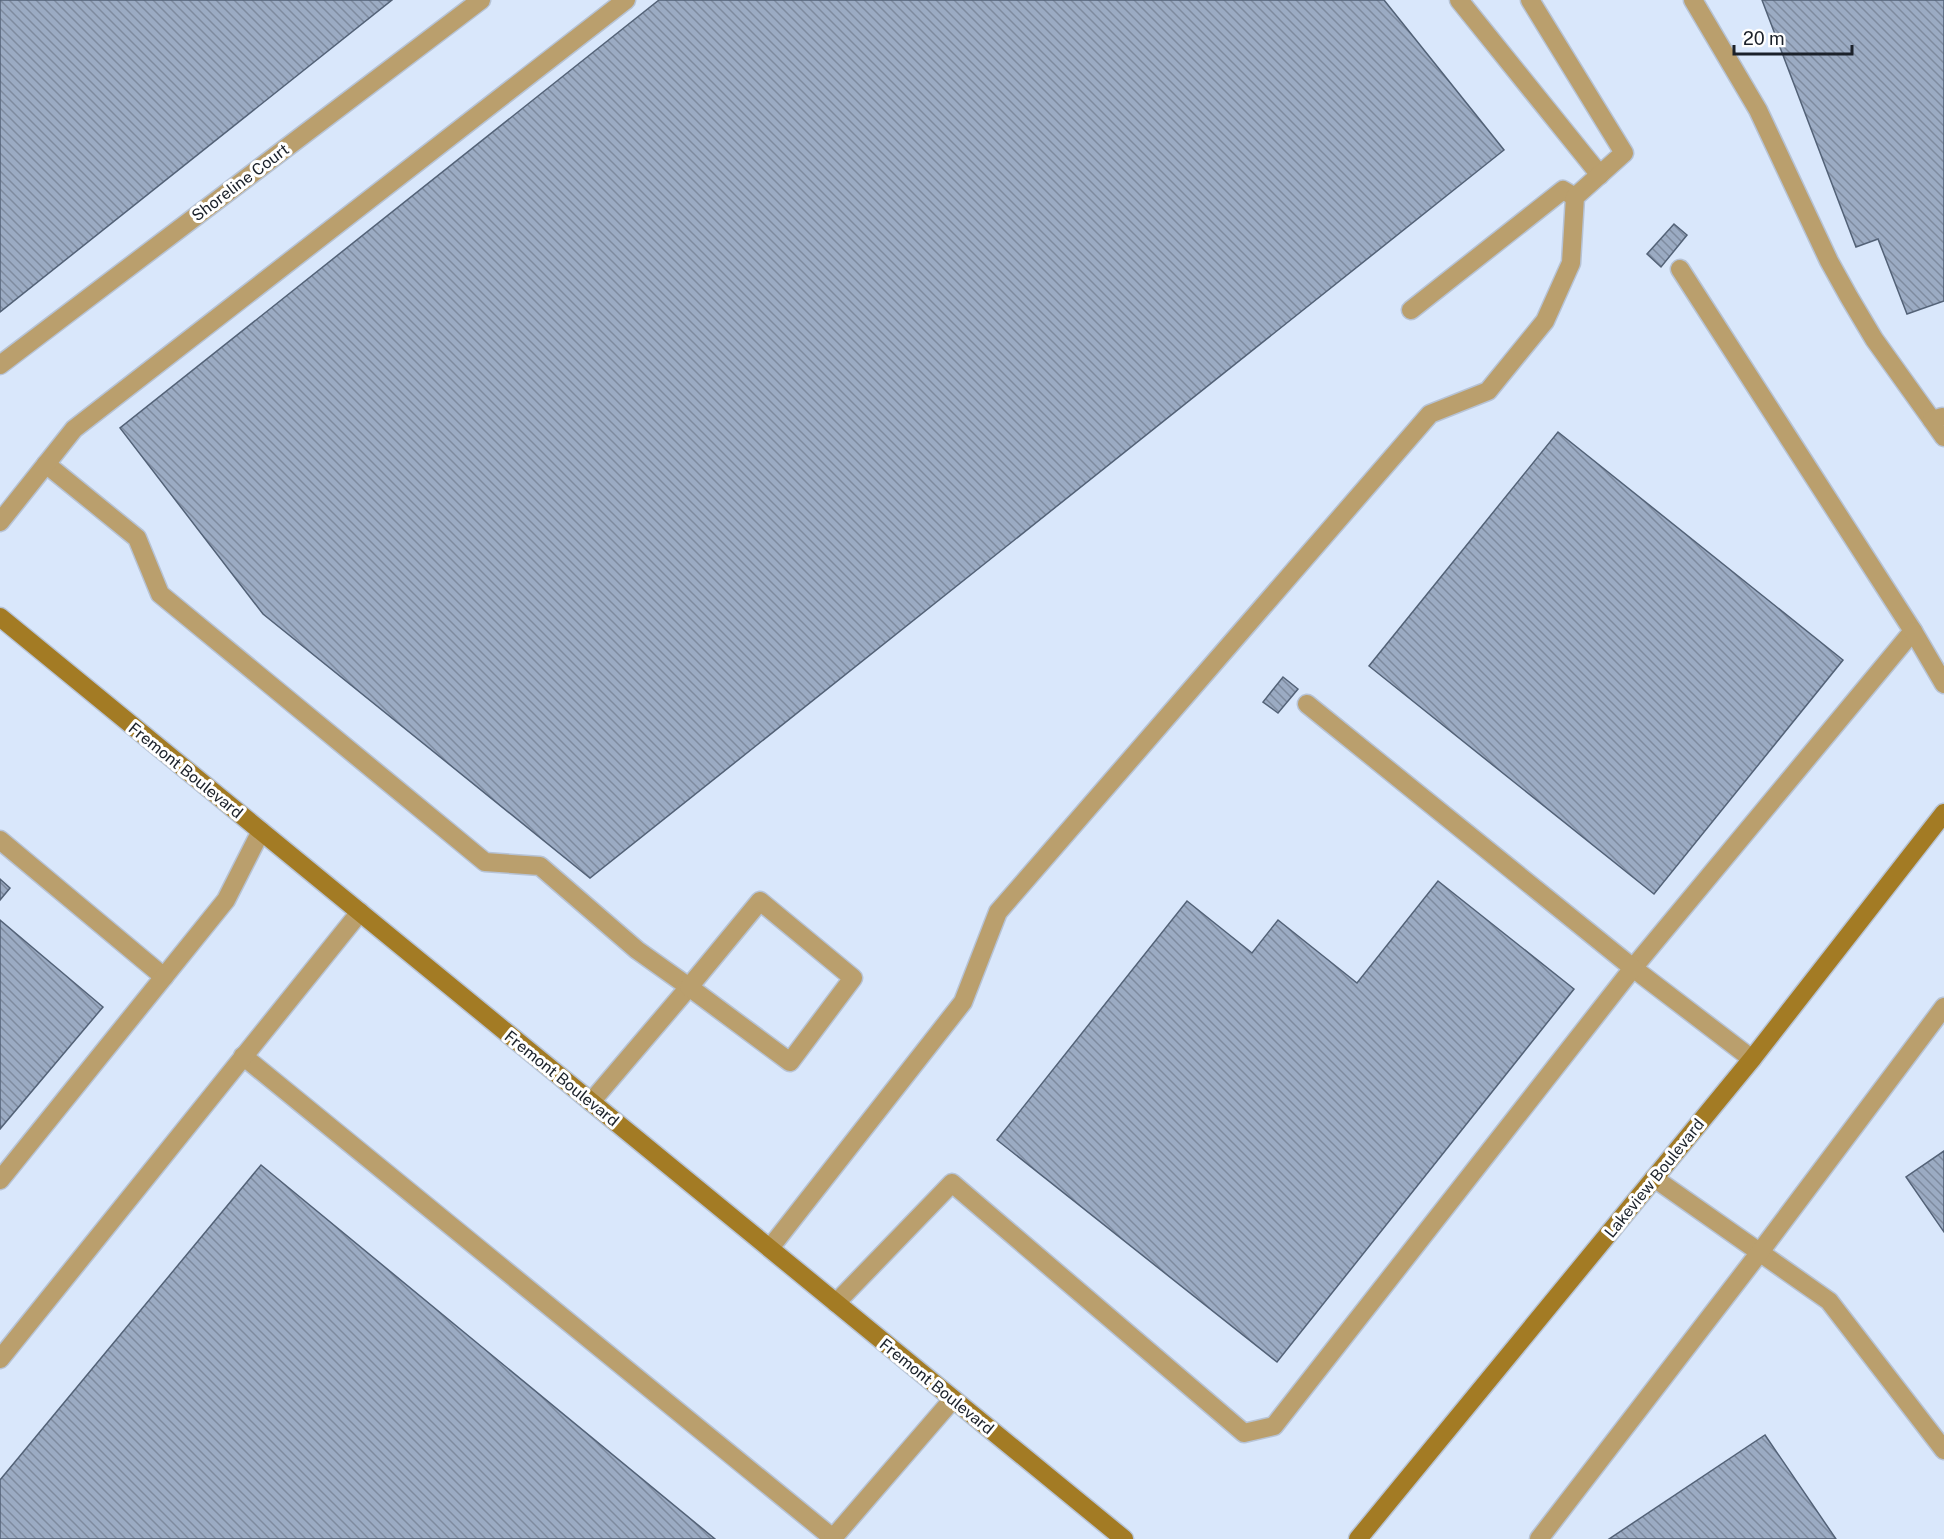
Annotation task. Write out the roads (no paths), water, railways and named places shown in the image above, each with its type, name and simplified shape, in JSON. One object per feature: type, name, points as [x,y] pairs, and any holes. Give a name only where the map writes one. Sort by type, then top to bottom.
[{"type":"main road","name":"Fremont Boulevard","points":[[0,617],[1124,1539]]},
{"type":"main road","name":"Lakeview Boulevard","points":[[1358,1539],[1752,1059],[1942,821]]},
{"type":"lane","name":"Shoreline Court","points":[[0,365],[481,0]]},
{"type":"lane","points":[[0,522],[74,429],[626,0]]},
{"type":"lane","points":[[1459,0],[1600,175]]},
{"type":"lane","points":[[770,1248],[963,1002],[998,912],[1430,414],[1488,391],[1545,321],[1571,263],[1575,197],[1624,153],[1530,0]]},
{"type":"lane","points":[[1693,0],[1758,110],[1834,270],[1874,339],[1938,418],[1944,437]]},
{"type":"lane","points":[[1411,310],[1563,190],[1575,197]]},
{"type":"lane","points":[[1680,268],[1913,631],[1944,684]]},
{"type":"lane","points":[[46,464],[137,538],[160,594],[485,862],[540,866],[637,950],[689,987],[790,1062],[853,978],[760,902],[689,987],[591,1102]]},
{"type":"lane","points":[[836,1303],[952,1183],[1244,1433],[1274,1426],[1633,968],[1913,631]]},
{"type":"lane","points":[[1307,704],[1633,968],[1752,1059]]},
{"type":"lane","points":[[0,1180],[226,900],[261,831]]},
{"type":"lane","points":[[0,840],[164,977]]},
{"type":"lane","points":[[0,1359],[360,912]]},
{"type":"lane","points":[[1539,1539],[1761,1252],[1944,1007]]},
{"type":"lane","points":[[243,1056],[834,1539],[953,1399]]},
{"type":"lane","points":[[1654,1178],[1829,1300],[1944,1450]]}]
